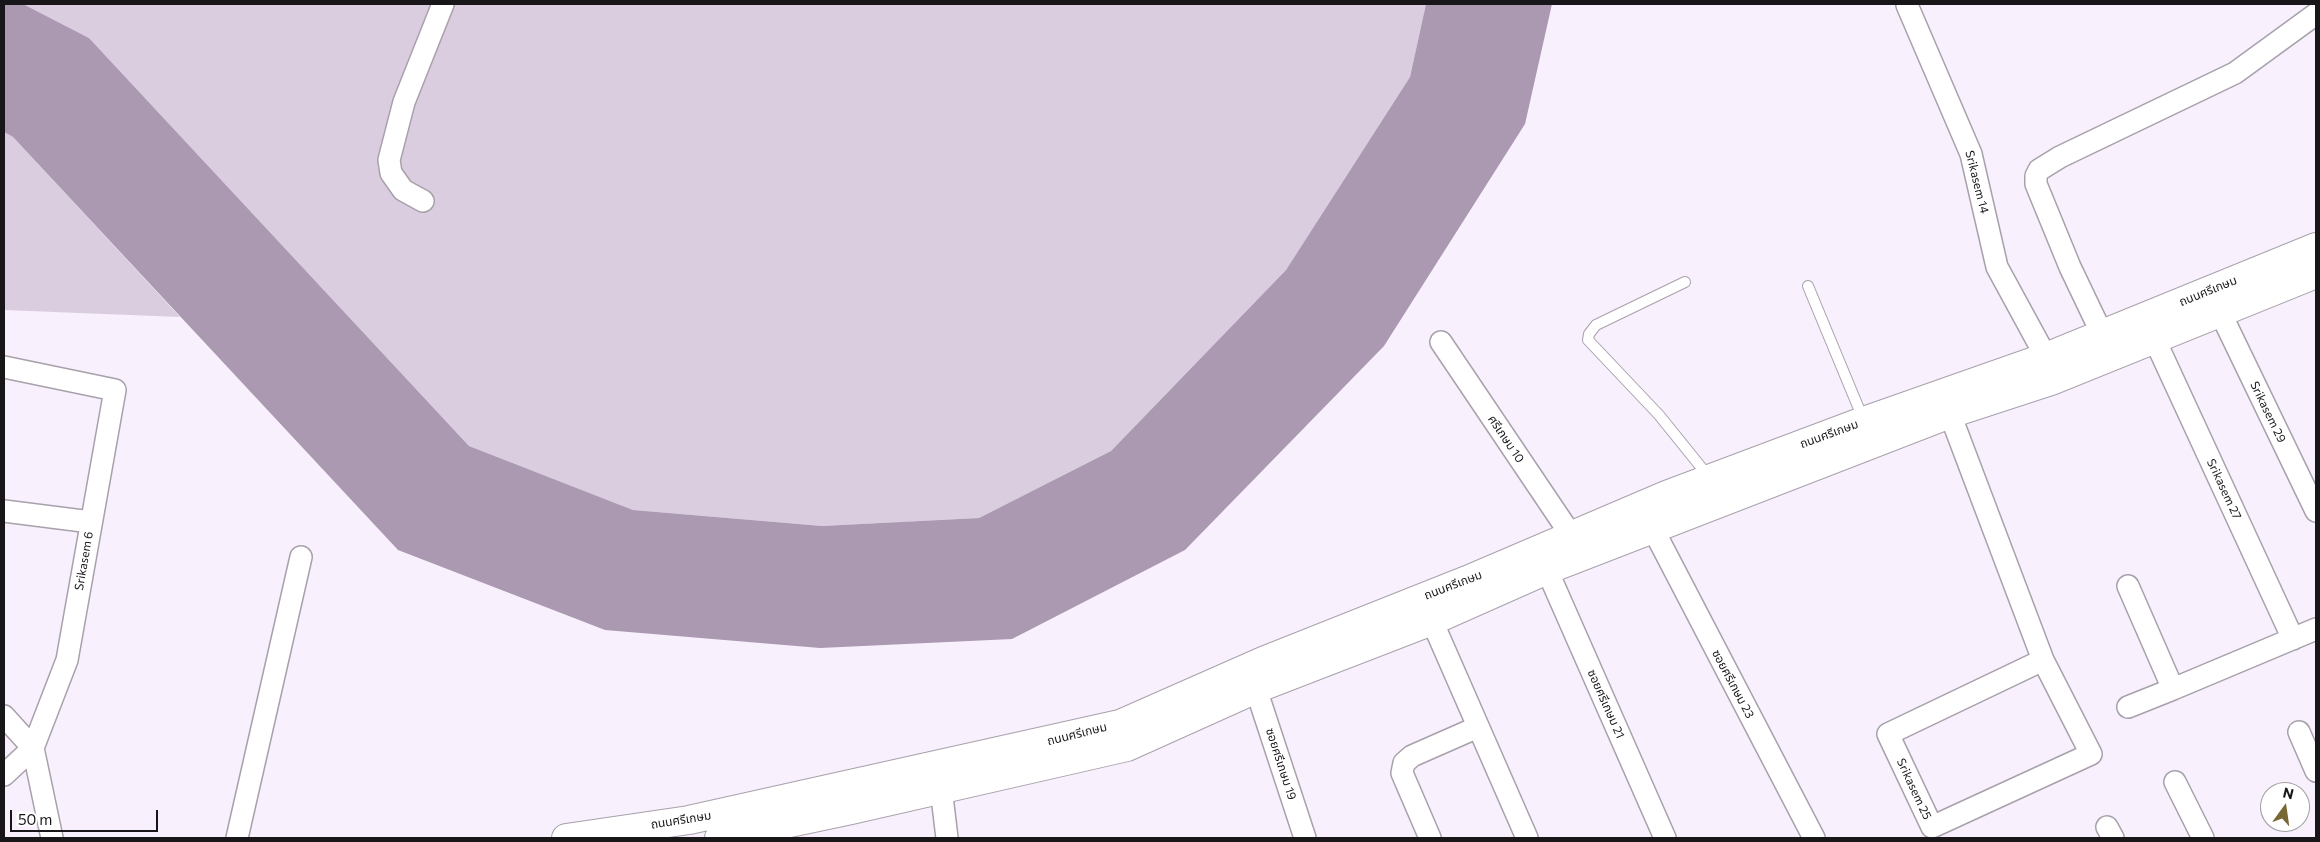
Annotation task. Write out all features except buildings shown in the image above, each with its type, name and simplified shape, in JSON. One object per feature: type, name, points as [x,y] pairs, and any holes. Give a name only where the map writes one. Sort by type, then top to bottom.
[{"type":"main road","name":"ถนนศรีเกษม","points":[[719,838],[781,831],[851,810],[941,788],[1127,747],[1157,721],[1263,661],[1710,478],[2046,357],[2316,247]]},
{"type":"main road","name":"ถนนศรีเกษม","points":[[566,838],[698,818],[1038,744],[1120,724],[1157,721],[1256,690],[1432,621],[1547,570],[1950,414],[2050,381],[2316,274]]},
{"type":"street","points":[[423,201],[403,190],[391,173],[389,160],[404,102],[443,4]]},
{"type":"street","name":"Srikasem 14","points":[[1908,5],[1971,154],[1997,267],[2046,357]]},
{"type":"street","points":[[2102,334],[2070,267],[2036,184],[2036,176],[2039,170],[2060,157],[2235,73],[2316,14]]},
{"type":"street","name":"Srikasem 29","points":[[2220,312],[2316,511]]},
{"type":"street","name":"Srikasem 27","points":[[2154,338],[2293,639]]},
{"type":"street","name":"ศรีเกษม 10","points":[[1441,342],[1571,536]]},
{"type":"street","name":"Srikasem 6","points":[[4,367],[115,390],[67,660],[33,748]]},
{"type":"street","name":"Srikasem 25","points":[[1950,414],[2043,660],[2091,754],[1932,827],[1888,734],[2043,660]]},
{"type":"street","points":[[4,511],[91,522]]},
{"type":"street","name":"ซอยศรีเกษม 23","points":[[1653,529],[1814,838]]},
{"type":"street","points":[[237,838],[301,557]]},
{"type":"street","name":"ซอยศรีเกษม 21","points":[[1547,570],[1665,838]]},
{"type":"street","points":[[2128,586],[2173,689]]},
{"type":"street","points":[[1432,621],[1527,838]]},
{"type":"street","points":[[2128,707],[2316,629]]},
{"type":"street","name":"ซอยศรีเกษม 19","points":[[1256,690],[1306,838]]},
{"type":"street","points":[[4,716],[33,748],[52,838]]},
{"type":"street","points":[[1430,838],[1402,773],[1404,763],[1412,756],[1478,727]]},
{"type":"street","points":[[2299,732],[2316,771]]},
{"type":"street","points":[[4,775],[33,748]]},
{"type":"street","points":[[2175,782],[2203,838]]},
{"type":"street","points":[[941,788],[947,838]]},
{"type":"lane","points":[[1685,282],[1596,325],[1589,334],[1588,340],[1659,415],[1710,478]]},
{"type":"lane","points":[[1808,286],[1864,421]]},
{"type":"shaded area","points":[[4,4],[23,4],[89,38],[469,446],[633,510],[822,526],[979,518],[1111,451],[1286,270],[1410,77],[1426,4],[1552,4],[1525,124],[1384,346],[1185,550],[1012,639],[820,648],[605,630],[398,550],[13,137],[4,132]]},
{"type":"shaded area","points":[[23,4],[1426,4],[1410,77],[1286,270],[1111,451],[979,518],[822,526],[633,510],[469,446],[89,38]]},
{"type":"shaded area","points":[[4,132],[13,137],[180,317],[4,310]]}]
